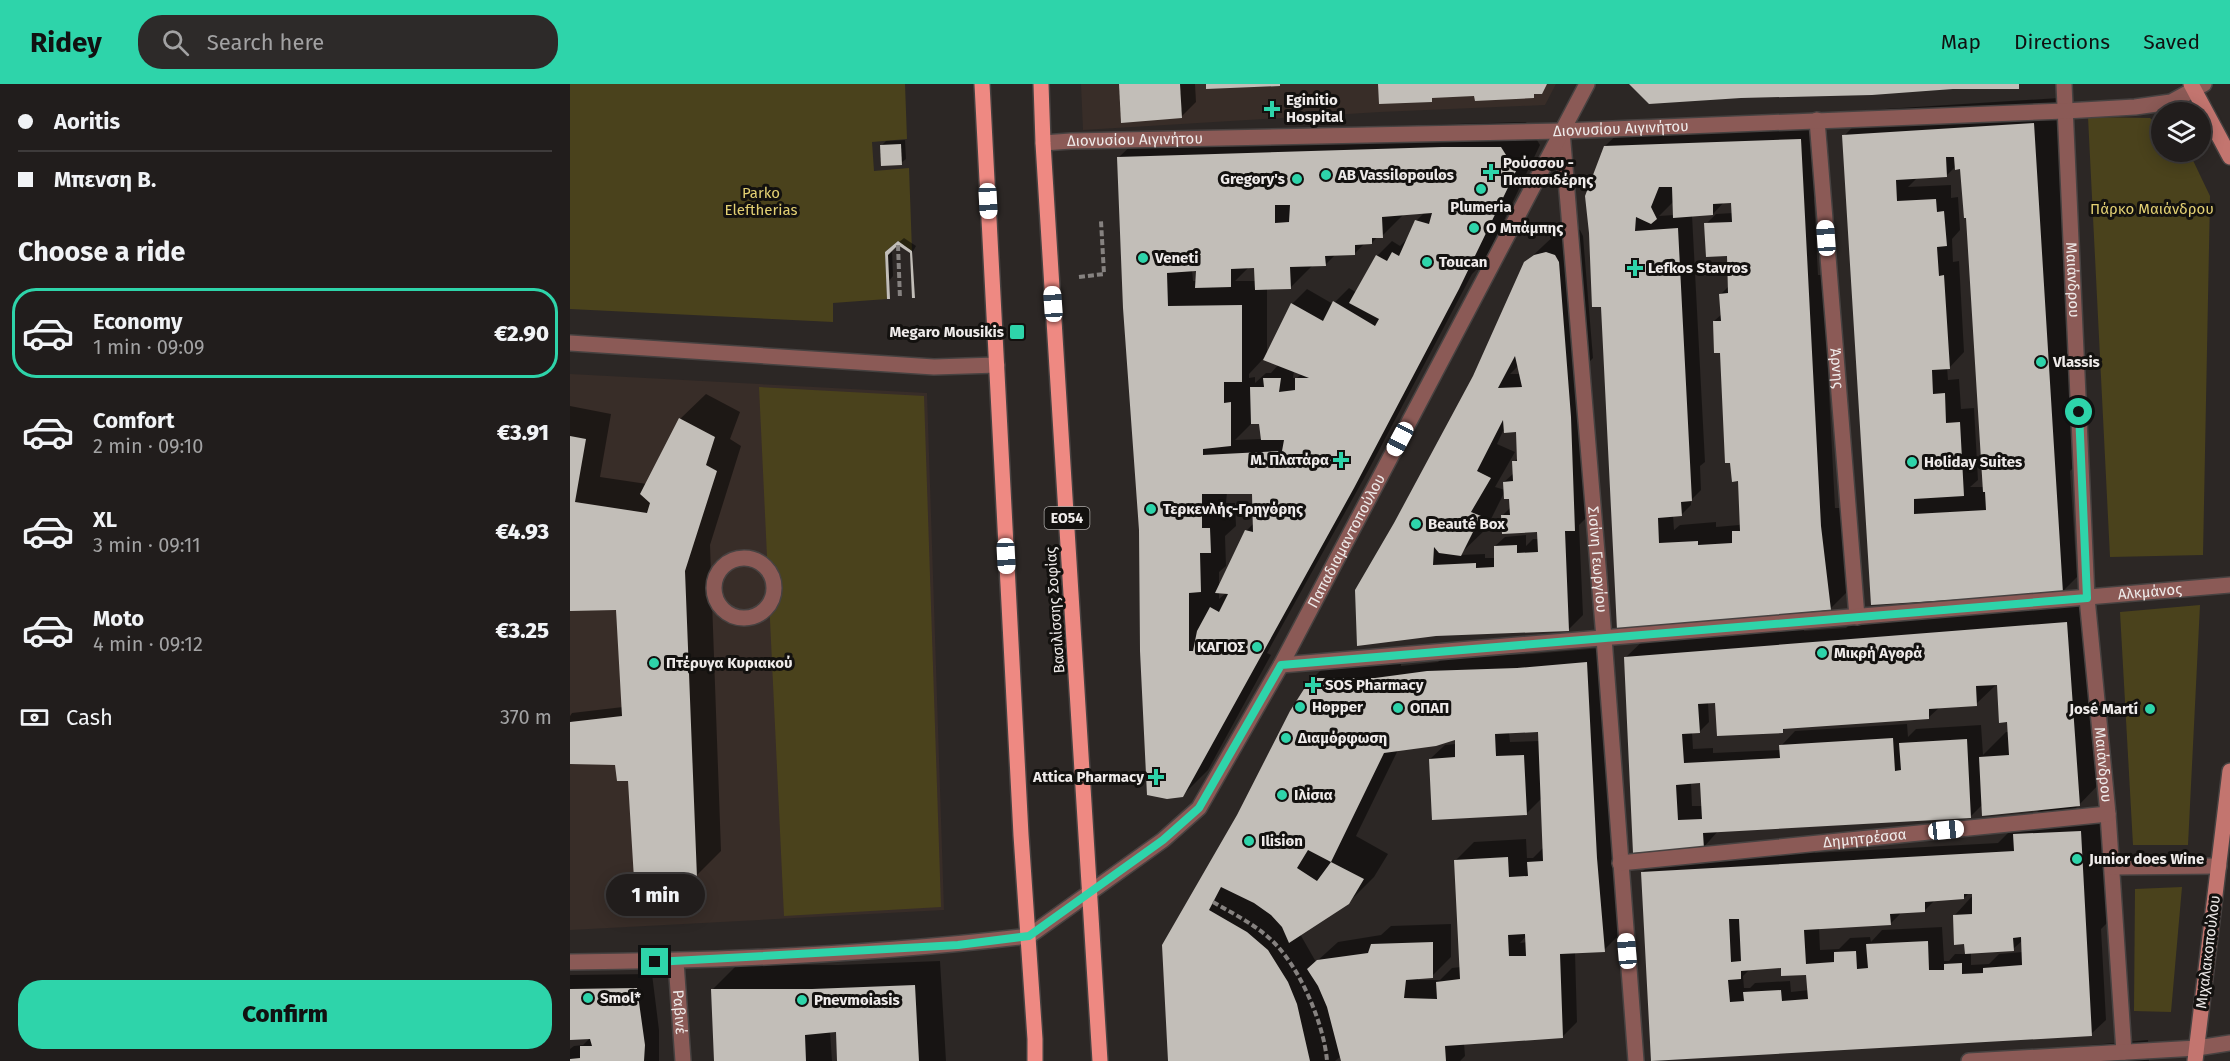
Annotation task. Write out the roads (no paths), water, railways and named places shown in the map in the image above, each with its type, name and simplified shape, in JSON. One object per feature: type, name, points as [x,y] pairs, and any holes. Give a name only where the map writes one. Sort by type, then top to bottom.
[{"type":"main road","points":[[982,84],[1035,1061]]},
{"type":"main road","name":"Βασιλίσσης Σοφίας","points":[[1041,84],[1100,1061]]},
{"type":"main road","points":[[2196,86],[2230,157]]},
{"type":"main road","name":"Μιχαλακοπούλου","points":[[2196,1054],[2230,771]]},
{"type":"street","name":"Παπαδιαμαντοπούλου","points":[[1029,936],[1163,840],[1199,808],[1281,665],[1587,84]]},
{"type":"street","name":"Μαιάνδρου","points":[[2064,84],[2087,598],[2108,814],[2124,1052]]},
{"type":"street","name":"Διονυσίου Αιγινήτου","points":[[1043,143],[1562,131],[2065,111],[2135,107],[2171,102],[2196,86]]},
{"type":"street","name":"Άρνης","points":[[1817,120],[1857,617]]},
{"type":"street","name":"Σισίνη Γεωργίου","points":[[1562,131],[1636,1061]]},
{"type":"street","points":[[570,343],[934,367],[997,365]]},
{"type":"street","name":"Αλκμάνος","points":[[1281,665],[2230,585]]},
{"type":"street","name":"Δημητρέσσα","points":[[1620,863],[2108,814]]},
{"type":"street","points":[[2112,867],[2219,866]]},
{"type":"street","points":[[570,962],[676,962],[958,945],[1029,936]]},
{"type":"street","name":"Ραβινέ","points":[[676,962],[683,1061]]},
{"type":"street","points":[[1969,1061],[2124,1052],[2196,1054],[2230,1043]]},
{"type":"place","name":"Eginitio Hospital","points":[[1272,109]]},
{"type":"place","name":"Ρούσσου - Παπασιδέρης","points":[[1491,172]]},
{"type":"place","name":"AB Vassilopoulos","points":[[1326,175]]},
{"type":"place","name":"Gregory's","points":[[1297,179]]},
{"type":"place","name":"Plumeria","points":[[1481,189]]},
{"type":"place","name":"Ο Μπάμπης","points":[[1474,228]]},
{"type":"place","name":"Veneti","points":[[1143,258]]},
{"type":"place","name":"Toucan","points":[[1427,262]]},
{"type":"place","name":"Lefkos Stavros","points":[[1635,268]]},
{"type":"place","name":"Megaro Mousikis","points":[[1017,332]]},
{"type":"place","name":"Vlassis","points":[[2041,362]]},
{"type":"place","name":"Μ. Πλατάρα","points":[[1341,460]]},
{"type":"place","name":"Holiday Suites","points":[[1912,462]]},
{"type":"place","name":"Τερκενλής-Γρηγόρης","points":[[1151,509]]},
{"type":"place","name":"Beauté Box","points":[[1416,524]]},
{"type":"place","name":"ΚΑΓΙΟΣ","points":[[1257,647]]},
{"type":"place","name":"Μικρή Αγορά","points":[[1822,653]]},
{"type":"place","name":"Πτέρυγα Κυριακού","points":[[654,663]]},
{"type":"place","name":"SOS Pharmacy","points":[[1313,685]]},
{"type":"place","name":"Hopper","points":[[1300,707]]},
{"type":"place","name":"ΟΠΑΠ","points":[[1398,708]]},
{"type":"place","name":"José Martí","points":[[2150,709]]},
{"type":"place","name":"Διαμόρφωση","points":[[1286,738]]},
{"type":"place","name":"Attica Pharmacy","points":[[1156,777]]},
{"type":"place","name":"Ιλίσια","points":[[1282,795]]},
{"type":"place","name":"Ilision","points":[[1249,841]]},
{"type":"place","name":"Junior does Wine","points":[[2077,859]]},
{"type":"place","name":"Smol*","points":[[588,998]]},
{"type":"place","name":"Pnevmoiasis","points":[[802,1000]]},
{"type":"park label","name":"Parko Eleftherias","points":[[761,202]]},
{"type":"park label","name":"Πάρκο Μαιάνδρου","points":[[2152,209]]}]
